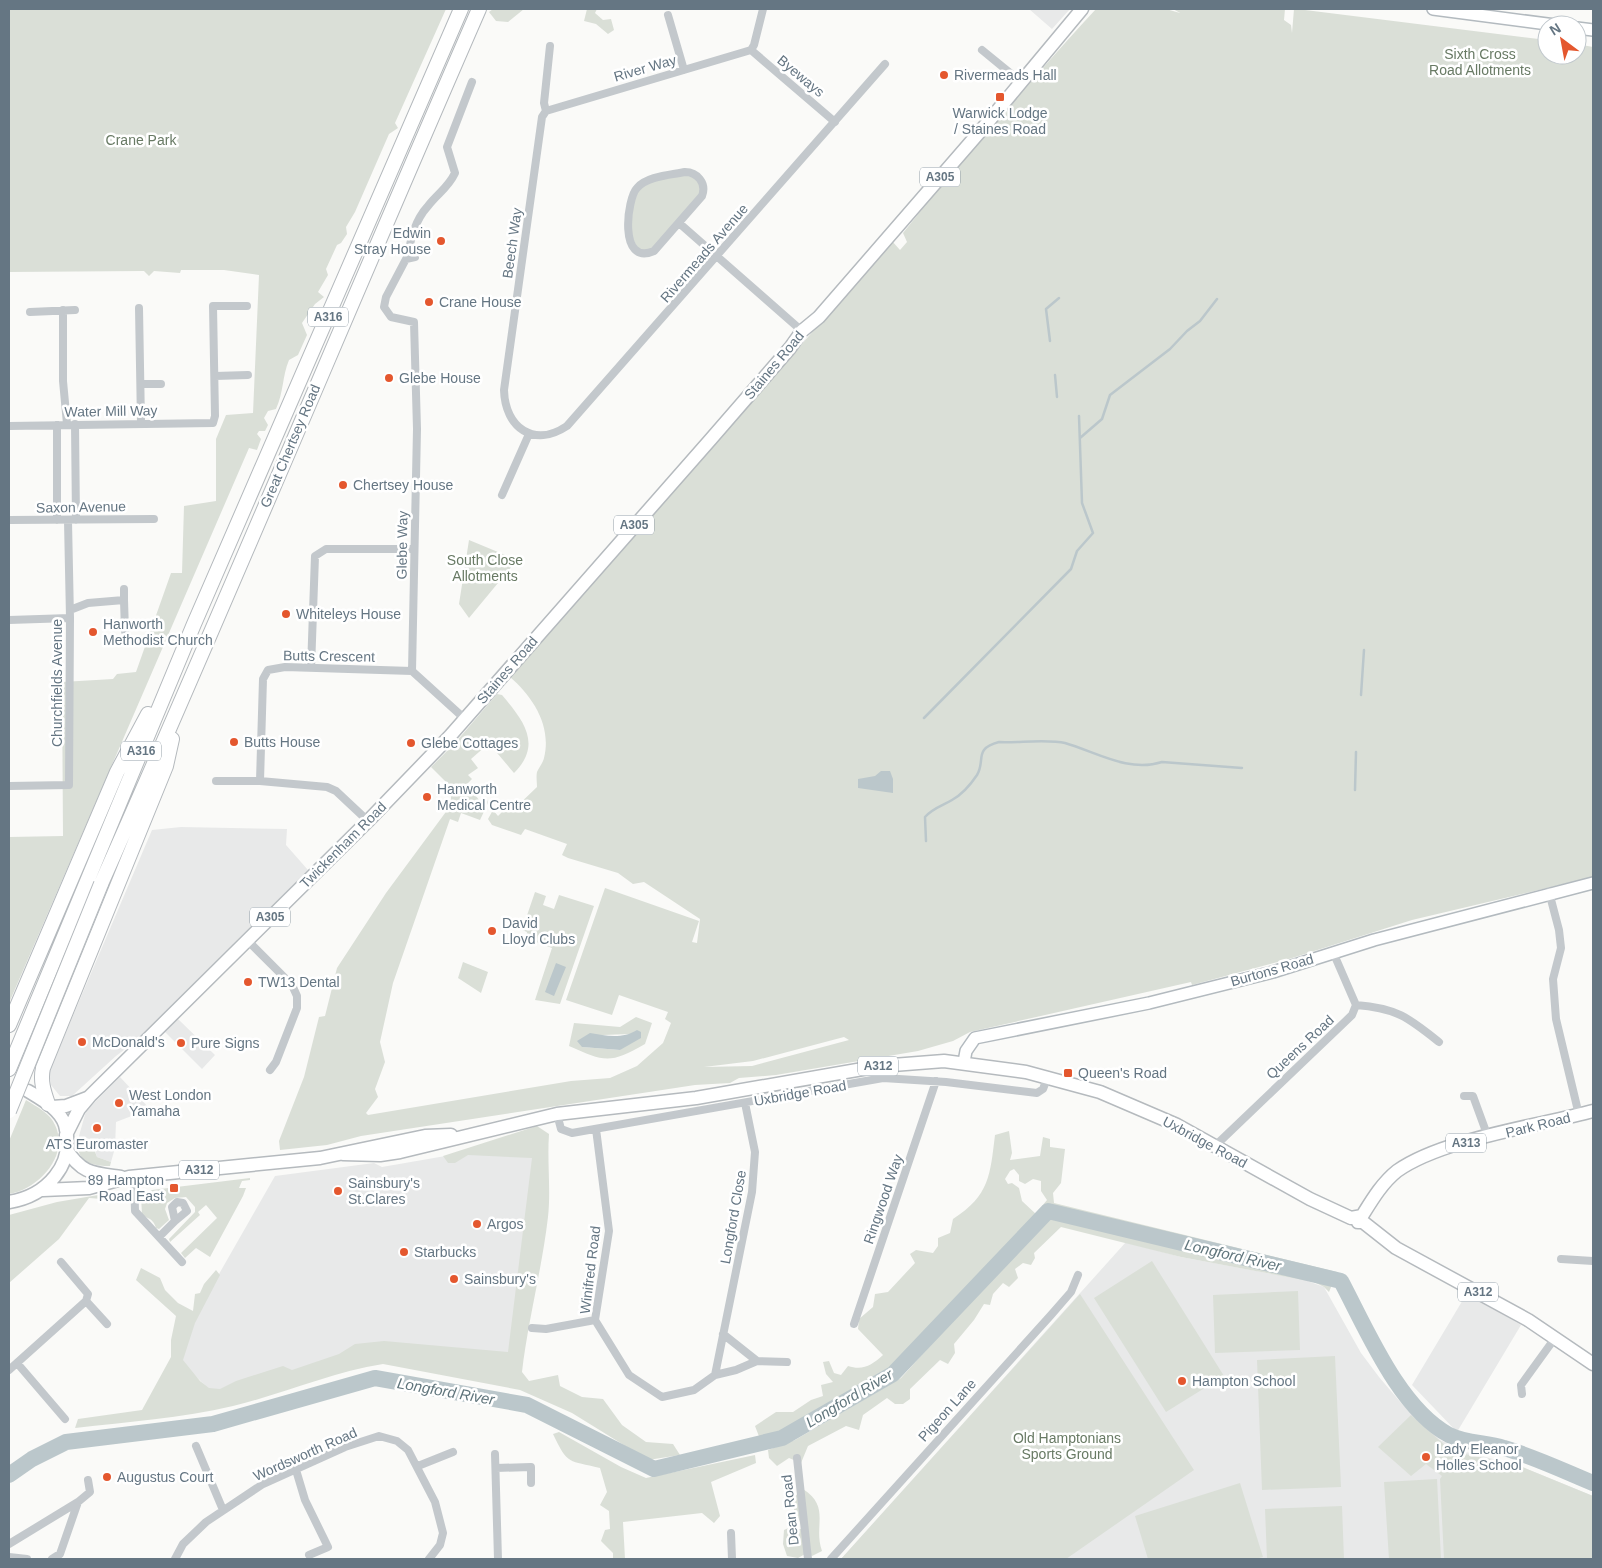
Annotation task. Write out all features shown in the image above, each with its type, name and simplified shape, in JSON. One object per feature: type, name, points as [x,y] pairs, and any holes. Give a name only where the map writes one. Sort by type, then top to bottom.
[{"type":"highway","name":"Great Chertsey Road","points":[[9,1069],[194,624],[461,9]]},
{"type":"highway","name":"Great Chertsey Road","points":[[9,1111],[101,884],[179,709],[301,419],[479,9]]},
{"type":"highway","points":[[9,1025],[117,772],[194,624]]},
{"type":"highway","points":[[50,1106],[43,1089],[42,1068],[166,766],[179,709]]},
{"type":"main road","name":"Staines Road","points":[[465,719],[736,411],[802,331],[819,317],[1082,9]]},
{"type":"main road","name":"Twickenham Road","points":[[66,1135],[79,1109],[90,1096],[368,821],[465,719]]},
{"type":"main road","name":"Uxbridge Road","points":[[130,1177],[320,1158],[344,1154],[386,1142],[424,1136],[463,1136],[557,1114],[696,1098],[918,1061],[964,1062],[1048,1076],[1100,1092],[1177,1125],[1310,1199],[1351,1218],[1361,1218],[1396,1248],[1507,1308],[1593,1364]]},
{"type":"main road","points":[[9,1202],[20,1200],[43,1190],[56,1176],[66,1149],[64,1124],[50,1106],[28,1091]]},
{"type":"main road","name":"Twickenham Road","points":[[50,1106],[72,1105],[90,1096]]},
{"type":"main road","name":"Park Road","points":[[1361,1218],[1379,1189],[1414,1160],[1446,1148],[1593,1111]]},
{"type":"main road","name":"A312","points":[[66,1149],[82,1169],[92,1173],[130,1177]]},
{"type":"main road","name":"A312","points":[[43,1190],[89,1188],[130,1177]]},
{"type":"street","points":[[751,50],[763,9]]},
{"type":"street","points":[[1433,9],[1537,23]]},
{"type":"street","points":[[668,15],[684,70]]},
{"type":"street","name":"Beech Way","points":[[529,434],[512,420],[506,409],[504,390],[542,117],[546,111],[544,103],[550,46]]},
{"type":"street","name":"River Way","points":[[546,111],[751,50]]},
{"type":"street","name":"Byeways","points":[[751,50],[834,122]]},
{"type":"street","points":[[982,50],[1020,82]]},
{"type":"street","name":"Rivermeads Avenue","points":[[529,434],[544,436],[557,433],[567,426],[885,64]]},
{"type":"street","name":"Glebe Way","points":[[412,671],[417,429],[414,322],[390,318],[384,307],[386,297],[412,257],[409,244],[417,223],[428,206],[449,185],[455,172],[447,147],[472,82]]},
{"type":"street","points":[[685,172],[696,175],[702,182],[704,190],[702,196],[679,223],[654,251],[647,254],[639,253],[629,241],[633,196],[636,188],[654,179],[685,172]]},
{"type":"street","points":[[679,223],[802,331]]},
{"type":"street","points":[[247,306],[213,306],[215,376],[248,375]]},
{"type":"street","points":[[139,308],[142,384],[141,423]]},
{"type":"street","name":"Churchfields Avenue","points":[[9,786],[69,785],[72,520],[71,424],[64,380],[62,310]]},
{"type":"street","points":[[30,312],[75,310]]},
{"type":"street","name":"Water Mill Way","points":[[9,426],[213,423],[215,376]]},
{"type":"street","points":[[142,384],[161,384]]},
{"type":"street","points":[[56,424],[57,520]]},
{"type":"street","points":[[502,496],[529,434]]},
{"type":"street","name":"Saxon Avenue","points":[[9,520],[154,518]]},
{"type":"street","points":[[310,668],[315,556],[326,549],[414,549]]},
{"type":"street","points":[[124,589],[125,632]]},
{"type":"street","points":[[9,620],[70,614],[88,603],[124,600]]},
{"type":"street","name":"Butts Crescent","points":[[260,781],[264,674],[273,667],[412,671]]},
{"type":"street","points":[[412,671],[465,719]]},
{"type":"street","points":[[216,781],[260,781],[328,787],[336,791],[368,821]]},
{"type":"street","name":"Burtons Road","points":[[964,1062],[968,1045],[975,1038],[1149,1003],[1273,972],[1333,952],[1549,892],[1593,882]]},
{"type":"street","points":[[1549,892],[1559,930],[1561,948],[1553,979],[1556,1019],[1579,1115]]},
{"type":"street","points":[[247,940],[292,985],[297,996],[297,1008],[276,1062],[270,1070]]},
{"type":"street","points":[[1333,952],[1356,1005],[1378,1007],[1410,1018],[1439,1042]]},
{"type":"street","name":"Queens Road","points":[[1215,1146],[1352,1015],[1356,1005]]},
{"type":"street","name":"Uxbridge Road","points":[[557,1114],[559,1126],[564,1132],[572,1133],[883,1078],[936,1081],[1037,1092],[1043,1088],[1048,1076]]},
{"type":"street","name":"Ringwood Way","points":[[854,1324],[936,1081]]},
{"type":"street","points":[[1464,1096],[1473,1096],[1488,1137]]},
{"type":"street","name":"Longford Close","points":[[715,1375],[752,1192],[755,1152],[745,1103]]},
{"type":"street","name":"Winifred Road","points":[[596,1129],[609,1231],[595,1320],[629,1375],[662,1397],[694,1390],[715,1375]]},
{"type":"street","points":[[130,1177],[135,1211],[182,1262]]},
{"type":"street","points":[[159,1237],[174,1221]]},
{"type":"street","points":[[1561,1259],[1593,1261]]},
{"type":"street","points":[[9,1370],[86,1301],[88,1294],[61,1262]]},
{"type":"street","name":"Pigeon Lane","points":[[831,1559],[1051,1316],[1070,1292],[1078,1275]]},
{"type":"street","points":[[86,1301],[107,1324]]},
{"type":"street","points":[[532,1328],[546,1329],[595,1320]]},
{"type":"street","points":[[723,1334],[757,1361]]},
{"type":"street","points":[[1522,1394],[1521,1385],[1555,1338]]},
{"type":"street","points":[[715,1375],[736,1370],[757,1361],[786,1362]]},
{"type":"street","points":[[17,1363],[65,1420]]},
{"type":"street","name":"Wordsworth Road","points":[[175,1559],[183,1544],[223,1510],[263,1484],[345,1447],[379,1436],[396,1441],[408,1450],[418,1466],[435,1502],[443,1533],[440,1545],[429,1559]]},
{"type":"street","points":[[196,1446],[223,1510]]},
{"type":"street","points":[[418,1466],[452,1452]]},
{"type":"street","points":[[495,1454],[498,1559]]},
{"type":"street","name":"Dean Road","points":[[797,1458],[808,1559]]},
{"type":"street","points":[[496,1468],[531,1468],[531,1483]]},
{"type":"street","points":[[296,1470],[305,1500],[328,1547],[309,1554]]},
{"type":"street","points":[[88,1480],[90,1492],[97,1498]]},
{"type":"street","points":[[9,1544],[78,1502],[90,1492]]},
{"type":"street","points":[[52,1559],[60,1554],[78,1502]]},
{"type":"street","points":[[731,1533],[732,1559]]},
{"type":"street","points":[[9,1557],[27,1559]]},
{"type":"shaded area","points":[[1029,9],[1070,9],[1052,29]]},
{"type":"shaded area","points":[[881,771],[890,771],[893,779],[893,793],[858,788],[858,779],[875,776]]},
{"type":"shaded area","points":[[181,827],[287,829],[286,845],[308,870],[133,1043],[72,1096],[60,1096],[51,1085],[49,1072],[152,830]]},
{"type":"shaded area","points":[[556,963],[566,967],[554,996],[545,992]]},
{"type":"shaded area","points":[[178,1019],[215,1055],[202,1069],[165,1032]]},
{"type":"shaded area","points":[[637,1030],[641,1032],[641,1038],[620,1050],[582,1047],[577,1041],[590,1033],[620,1036]]},
{"type":"shaded area","points":[[120,1077],[150,1109],[116,1122],[115,1148],[111,1162],[97,1157],[93,1144],[79,1142],[79,1136],[86,1111]]},
{"type":"shaded area","name":"Sainsbury's St.Clares","points":[[538,1140],[511,1363],[384,1348],[216,1396],[179,1360],[195,1316],[275,1176],[374,1163],[382,1167]]},
{"type":"shaded area","name":"Hampton School","points":[[1126,1242],[1181,1257],[1305,1280],[1324,1287],[1361,1353],[1379,1377],[1402,1404],[1440,1440],[1466,1452],[1520,1466],[1593,1496],[1593,1559],[841,1559]]},
{"type":"shaded area","points":[[1467,1293],[1521,1325],[1457,1432],[1412,1385]]},
{"type":"green space","name":"Crane Park","points":[[9,9],[446,9],[395,123],[398,128],[389,134],[355,212],[346,227],[347,234],[341,243],[337,245],[326,269],[328,275],[318,292],[324,297],[315,304],[302,323],[307,335],[298,355],[289,360],[276,409],[268,411],[264,418],[268,425],[265,431],[259,431],[257,434],[261,439],[257,450],[249,448],[9,1003],[9,837],[63,836],[62,682],[113,679],[117,674],[136,672],[171,573],[182,573],[184,506],[216,501],[216,439],[226,415],[253,413],[259,275],[224,270],[181,270],[180,273],[154,271],[149,276],[144,271],[9,272]]},
{"type":"green space","points":[[493,9],[524,9],[508,22],[496,21],[489,12]]},
{"type":"green space","points":[[587,9],[597,9],[595,13],[603,20],[611,19],[614,30],[608,34],[596,24],[584,21]]},
{"type":"green space","name":"Sixth Cross Road Allotments","points":[[1096,9],[1166,9],[1180,13],[1173,9],[1285,9],[1284,20],[1291,25],[1292,33],[1294,9],[1297,9],[1537,39],[1537,65],[1587,65],[1587,46],[1593,47],[1593,877],[1412,920],[1289,959],[1192,985],[1191,982],[970,1032],[953,1041],[918,1051],[776,1075],[739,1078],[730,1083],[695,1085],[361,1136],[327,1145],[280,1150],[279,1141],[304,1077],[319,1017],[325,1016],[337,968],[386,893],[451,805],[451,787],[431,767],[455,743],[497,694],[502,695],[523,723],[527,732],[527,752],[523,762],[514,773],[487,741],[487,745],[471,759],[478,768],[468,775],[472,779],[467,784],[482,804],[487,800],[488,803],[480,820],[461,813],[458,822],[450,819],[393,983],[380,1042],[385,1062],[375,1089],[378,1097],[366,1113],[368,1115],[571,1081],[610,1078],[637,1066],[663,1043],[671,1023],[665,1019],[668,1012],[619,995],[612,1015],[566,1000],[605,888],[699,921],[692,942],[697,943],[700,919],[644,882],[633,884],[618,873],[562,855],[567,844],[525,829],[521,835],[492,825],[488,819],[493,810],[498,816],[504,810],[512,811],[537,787],[537,772],[543,760],[546,746],[543,724],[539,713],[526,694],[510,677],[892,241],[900,250],[907,242],[903,233],[993,121],[1004,119],[1019,92]],"holes":[[[844,1037],[849,1040],[752,1066],[704,1067],[753,1061]]]},
{"type":"green space","points":[[691,172],[704,190],[654,251],[639,253],[629,229],[633,196],[643,183]]},
{"type":"green space","name":"South Close Allotments","points":[[469,540],[517,560],[469,618],[459,604]]},
{"type":"green space","points":[[535,892],[546,896],[543,905],[554,909],[559,895],[594,906],[560,1004],[535,1000],[552,948],[526,938],[527,932],[522,930]]},
{"type":"green space","points":[[463,962],[488,972],[481,993],[458,978]]},
{"type":"green space","points":[[636,1017],[652,1023],[645,1044],[615,1058],[600,1058],[569,1046],[574,1023],[620,1027]],"holes":[[[630,1034],[620,1050],[582,1047],[603,1035]]]},
{"type":"green space","points":[[26,1100],[43,1111],[53,1121],[59,1137],[58,1148],[55,1159],[40,1178],[20,1191],[9,1194],[9,1141]]},
{"type":"green space","points":[[537,1126],[549,1134],[549,1207],[522,1372],[529,1381],[558,1375],[560,1386],[582,1397],[603,1399],[622,1425],[646,1442],[673,1444],[680,1455],[648,1460],[572,1413],[520,1390],[383,1364],[345,1372],[233,1406],[194,1414],[75,1428],[78,1419],[142,1410],[171,1357],[171,1340],[176,1316],[136,1280],[141,1268],[160,1278],[165,1290],[178,1303],[193,1311],[195,1294],[200,1293],[204,1284],[216,1270],[220,1275],[195,1323],[183,1360],[200,1381],[209,1388],[220,1389],[236,1381],[283,1366],[292,1370],[339,1354],[355,1344],[384,1341],[508,1352],[532,1158],[468,1155],[455,1163],[448,1163],[443,1156]]},
{"type":"green space","points":[[1009,1131],[1012,1153],[1010,1160],[1040,1156],[1043,1137],[1050,1139],[1050,1147],[1065,1149],[1061,1183],[1053,1193],[1054,1203],[1337,1272],[1329,1292],[1314,1282],[1181,1257],[1061,1227],[1034,1253],[1035,1258],[1031,1265],[1023,1263],[1015,1269],[1018,1278],[1009,1287],[1003,1283],[993,1294],[990,1305],[984,1304],[974,1320],[954,1344],[955,1353],[948,1364],[940,1360],[910,1389],[910,1399],[903,1404],[895,1404],[887,1398],[863,1415],[859,1430],[846,1426],[808,1446],[801,1463],[789,1458],[777,1466],[769,1458],[768,1450],[795,1440],[901,1378],[1049,1214],[1062,1216],[1063,1211],[1045,1209],[1042,1206],[1047,1200],[1041,1191],[1041,1181],[1033,1179],[1025,1184],[1019,1181],[1019,1175],[1014,1169],[1010,1171],[1005,1179],[1008,1184],[1012,1183],[1019,1188],[1022,1201],[1037,1215],[1012,1239],[893,1369],[789,1430],[760,1439],[755,1426],[776,1412],[793,1412],[811,1400],[823,1396],[821,1385],[833,1382],[826,1374],[823,1362],[829,1361],[834,1373],[841,1375],[848,1366],[858,1368],[867,1366],[883,1355],[858,1329],[859,1319],[873,1307],[875,1294],[888,1292],[915,1263],[910,1254],[916,1250],[933,1253],[938,1246],[938,1238],[950,1233],[953,1219],[974,1201],[986,1183],[992,1162],[995,1135]]},
{"type":"green space","points":[[78,1147],[94,1149],[97,1157],[111,1162],[110,1166],[90,1163],[79,1153]]},
{"type":"green space","points":[[250,1178],[250,1180],[242,1181],[239,1188],[246,1188],[243,1196],[210,1257],[196,1248],[185,1258],[181,1253],[217,1218],[206,1205],[198,1212],[200,1215],[170,1242],[169,1239],[195,1212],[195,1207],[186,1197],[175,1198],[167,1203],[165,1209],[169,1220],[159,1229],[142,1214],[141,1197],[152,1190]]},
{"type":"green space","points":[[116,1192],[130,1196],[129,1201],[89,1198],[59,1239],[9,1283],[9,1215],[57,1202]]},
{"type":"green space","points":[[1152,1261],[1224,1376],[1166,1412],[1094,1298]]},
{"type":"green space","points":[[1298,1291],[1300,1350],[1215,1353],[1213,1295]]},
{"type":"green space","name":"Old Hamptonians Sports Ground","points":[[1080,1294],[1194,1470],[1066,1559],[841,1559]]},
{"type":"green space","points":[[1335,1356],[1341,1487],[1262,1490],[1257,1360]]},
{"type":"green space","name":"Lady Eleanor Holles School","points":[[1411,1415],[1447,1447],[1465,1454],[1520,1466],[1593,1496],[1593,1559],[1444,1559],[1440,1479],[1442,1476],[1426,1464],[1411,1476],[1378,1447]]},
{"type":"green space","points":[[559,1432],[621,1467],[646,1478],[755,1455],[756,1463],[711,1482],[720,1516],[714,1523],[702,1513],[623,1522],[625,1559],[613,1559],[613,1553],[601,1541],[605,1530],[610,1529],[609,1511],[600,1505],[607,1492],[600,1468],[575,1462],[566,1457],[553,1434]]},
{"type":"green space","points":[[1437,1479],[1441,1559],[1389,1559],[1384,1482]]},
{"type":"green space","points":[[1240,1483],[1263,1557],[1255,1559],[1148,1559],[1135,1516]]},
{"type":"green space","points":[[803,1489],[817,1503],[820,1517],[819,1533],[822,1551],[812,1556],[807,1553],[798,1558],[787,1556],[783,1544],[784,1530],[793,1526],[796,1529],[802,1529],[792,1499]]},
{"type":"green space","points":[[1342,1506],[1344,1559],[1267,1559],[1265,1509]]},
{"type":"waterway","points":[[1050,341],[1046,309],[1059,298]]},
{"type":"waterway","points":[[1080,438],[1102,419],[1110,395],[1170,349],[1187,331],[1200,321],[1217,299]]},
{"type":"waterway","points":[[1055,375],[1057,397]]},
{"type":"waterway","points":[[924,718],[1071,569],[1077,551],[1093,533],[1082,503],[1079,416]]},
{"type":"waterway","points":[[1361,695],[1364,650]]},
{"type":"waterway","points":[[926,841],[925,817],[934,809],[955,798],[966,789],[977,775],[983,752],[986,748],[999,742],[1042,741],[1065,743],[1113,760],[1137,765],[1150,765],[1162,762],[1242,768]]},
{"type":"waterway","points":[[1355,790],[1356,752]]},
{"type":"waterway","name":"Longford River","points":[[9,1475],[32,1459],[66,1442],[213,1424],[375,1378],[527,1405],[654,1469],[782,1438],[893,1374],[1048,1211],[1341,1281],[1386,1366],[1400,1387],[1431,1423],[1456,1438],[1497,1446],[1516,1452],[1593,1483]]},
{"type":"place","name":"Rivermeads Hall","points":[[944,75]]},
{"type":"place","name":"Warwick Lodge / Staines Road","points":[[1000,97]]},
{"type":"place","name":"Edwin Stray House","points":[[441,241]]},
{"type":"place","name":"Crane House","points":[[429,302]]},
{"type":"place","name":"Glebe House","points":[[389,378]]},
{"type":"place","name":"Chertsey House","points":[[343,485]]},
{"type":"place","name":"Whiteleys House","points":[[286,614]]},
{"type":"place","name":"Hanworth Methodist Church","points":[[93,632]]},
{"type":"place","name":"Butts House","points":[[234,742]]},
{"type":"place","name":"Glebe Cottages","points":[[411,743]]},
{"type":"place","name":"Hanworth Medical Centre","points":[[427,797]]},
{"type":"place","name":"David Lloyd Clubs","points":[[492,931]]},
{"type":"place","name":"TW13 Dental","points":[[248,982]]},
{"type":"place","name":"McDonald's","points":[[82,1042]]},
{"type":"place","name":"Pure Signs","points":[[181,1043]]},
{"type":"place","name":"Queen's Road","points":[[1068,1073]]},
{"type":"place","name":"West London Yamaha","points":[[119,1103]]},
{"type":"place","name":"ATS Euromaster","points":[[97,1128]]},
{"type":"place","name":"89 Hampton Road East","points":[[174,1188]]},
{"type":"place","name":"Sainsbury's St.Clares","points":[[338,1191]]},
{"type":"place","name":"Argos","points":[[477,1224]]},
{"type":"place","name":"Starbucks","points":[[404,1252]]},
{"type":"place","name":"Sainsbury's","points":[[454,1279]]},
{"type":"place","name":"Hampton School","points":[[1182,1381]]},
{"type":"place","name":"Lady Eleanor Holles School","points":[[1426,1457]]},
{"type":"place","name":"Augustus Court","points":[[107,1477]]}]
